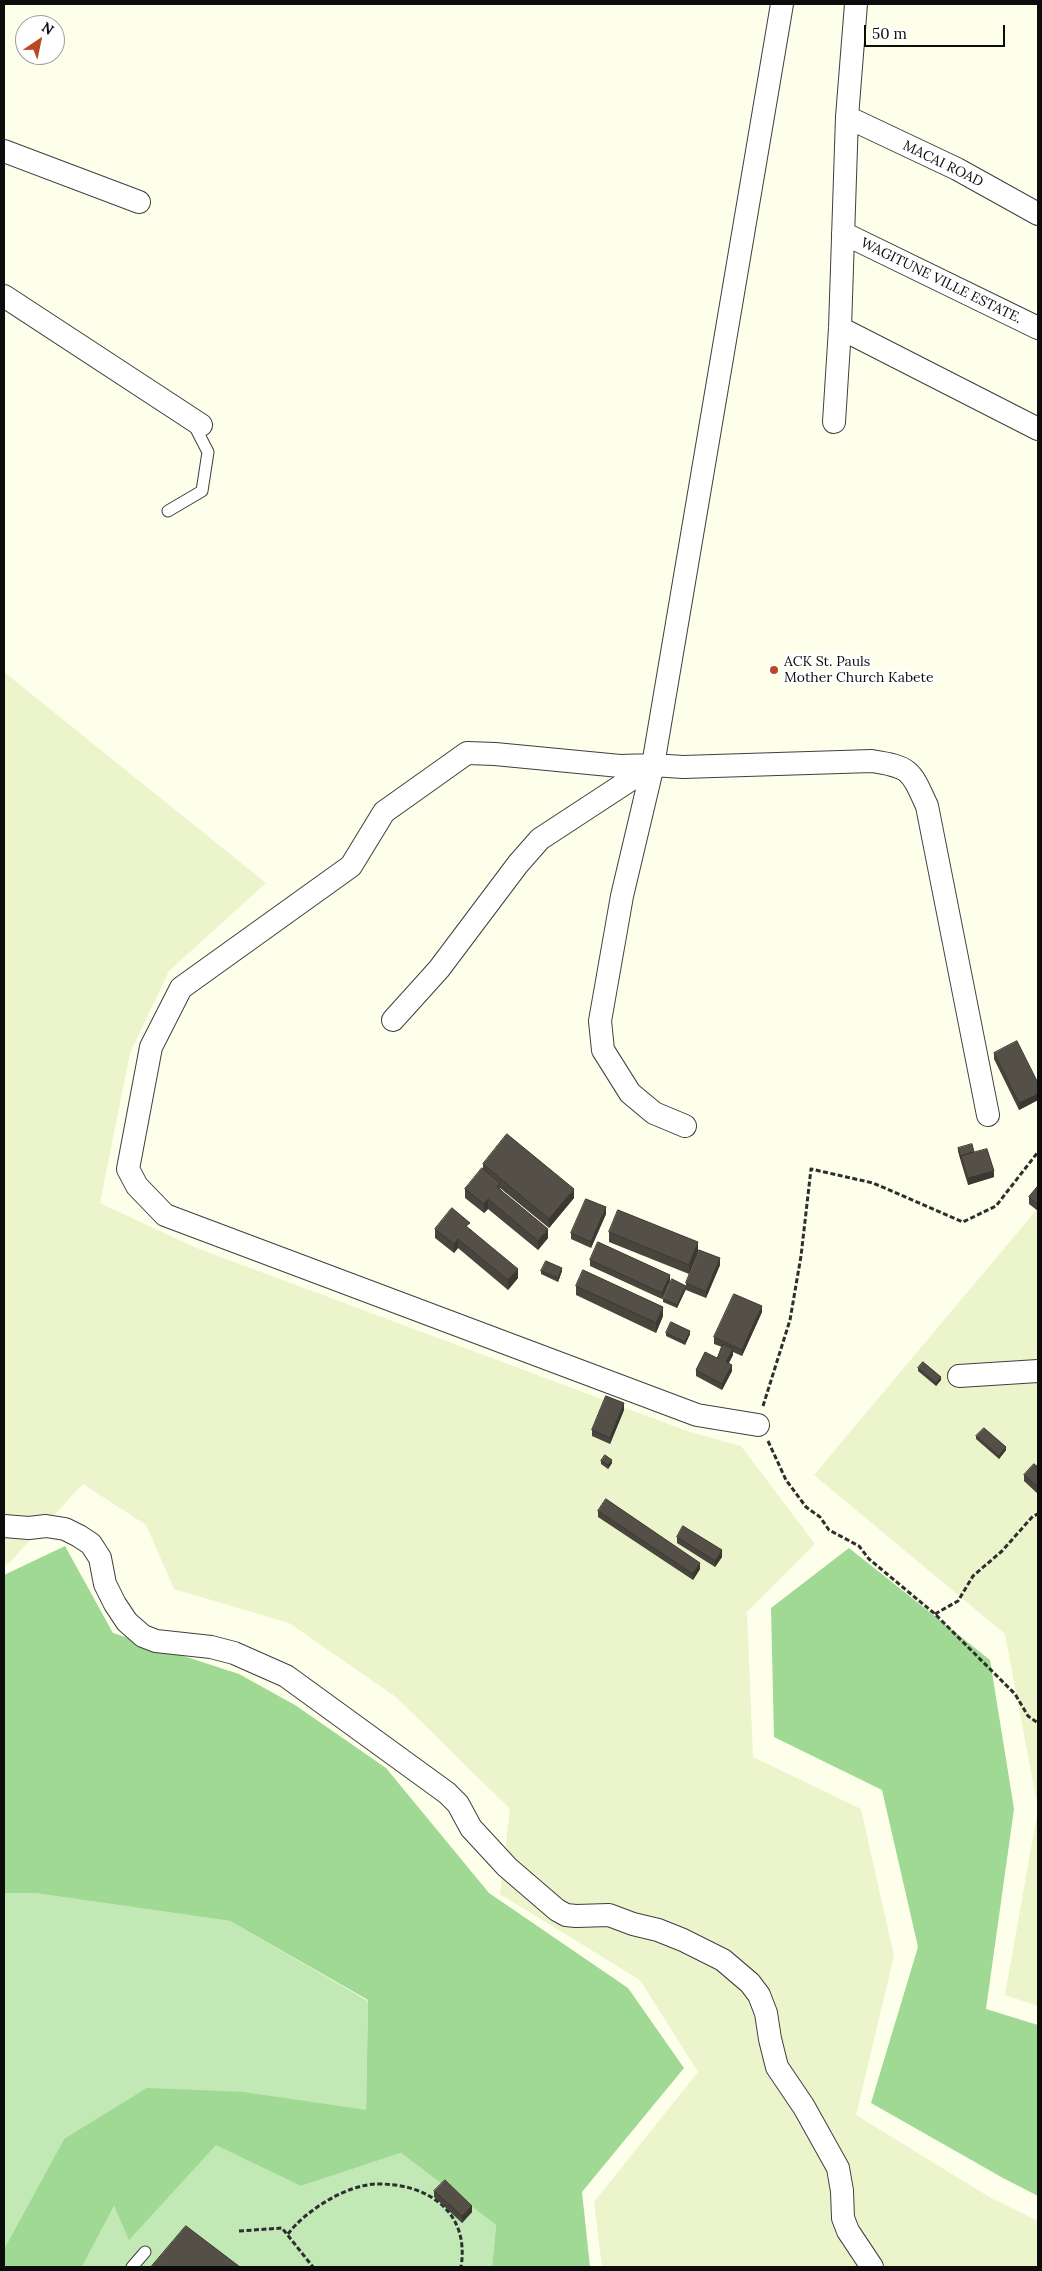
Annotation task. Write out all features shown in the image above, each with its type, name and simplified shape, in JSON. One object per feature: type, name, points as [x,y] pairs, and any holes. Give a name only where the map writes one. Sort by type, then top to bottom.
[{"type":"street","points":[[685,1126],[654,1113],[630,1094],[603,1050],[600,1021],[622,896],[653,764],[782,4]]},
{"type":"street","points":[[834,422],[840,328],[846,117],[856,4]]},
{"type":"street","name":"MACAI ROAD","points":[[846,117],[957,170],[1038,214]]},
{"type":"street","points":[[4,151],[139,202]]},
{"type":"street","name":"WAGITUNE VILLE ESTATE.","points":[[843,234],[1038,328]]},
{"type":"street","points":[[4,296],[196,422]]},
{"type":"street","points":[[840,328],[1038,429]]},
{"type":"street","points":[[758,1425],[697,1415],[165,1215],[137,1186],[128,1169],[151,1048],[181,988],[351,866],[384,812],[467,753],[620,766],[653,764],[683,768],[872,761],[898,765],[914,778],[928,806],[988,1115]]},
{"type":"street","points":[[393,1020],[439,968],[518,864],[540,840],[653,764]]},
{"type":"street","points":[[959,1376],[1038,1371]]},
{"type":"street","points":[[4,1526],[29,1528],[46,1526],[65,1529],[91,1544],[100,1558],[106,1584],[115,1604],[127,1622],[143,1636],[156,1642],[211,1647],[234,1653],[286,1676],[447,1793],[458,1804],[471,1828],[507,1867],[557,1910],[566,1915],[576,1916],[609,1915],[633,1924],[658,1930],[683,1940],[734,1968],[750,1983],[759,1995],[766,2013],[777,2066],[809,2115],[838,2168],[844,2218],[848,2230],[872,2267]]},
{"type":"lane","points":[[168,511],[202,490],[208,452],[196,422]]},
{"type":"lane","points":[[132,2267],[145,2252]]},
{"type":"path","points":[[1038,1152],[996,1206],[963,1222],[873,1183],[811,1169],[801,1256],[790,1320],[758,1425],[770,1444],[786,1480],[806,1507],[820,1517],[829,1530],[859,1546],[869,1559],[935,1614],[1016,1694],[1028,1716],[1038,1723]]},
{"type":"path","points":[[935,1614],[958,1601],[973,1576],[1002,1551],[1033,1516],[1038,1514]]},
{"type":"path","points":[[288,2234],[298,2221],[334,2198],[375,2184],[397,2186],[429,2195],[452,2215],[462,2239],[463,2254],[461,2267]]},
{"type":"path","points":[[239,2231],[282,2228],[313,2267]]},
{"type":"green space","points":[[4,672],[266,883],[169,971],[130,1053],[100,1203],[194,1247],[690,1432],[741,1446],[815,1544],[747,1612],[753,1757],[861,1809],[894,1956],[856,2115],[991,2198],[1038,2221],[1038,2267],[602,2267],[594,2202],[698,2072],[640,1980],[500,1894],[510,1809],[396,1697],[289,1623],[174,1589],[146,1525],[83,1484],[9,1563],[4,1564]]},
{"type":"green space","points":[[1038,1208],[1038,1809],[1005,1634],[814,1475]]},
{"type":"green space","points":[[65,1546],[113,1633],[239,1674],[295,1705],[386,1768],[489,1893],[628,1988],[684,2068],[582,2192],[590,2267],[492,2267],[496,2225],[401,2153],[301,2186],[216,2145],[129,2240],[114,2206],[82,2267],[4,2267],[4,2249],[64,2139],[147,2088],[245,2092],[366,2110],[368,2000],[230,1921],[34,1893],[4,1893],[4,1575]]},
{"type":"green space","points":[[849,1548],[990,1660],[1014,1809],[986,2009],[1038,2025],[1038,2196],[871,2103],[918,1947],[882,1790],[774,1737],[771,1608]]},
{"type":"green space","points":[[1038,1809],[1038,2006],[1005,1995]]},
{"type":"green space","points":[[4,1893],[34,1893],[230,1921],[368,2001],[366,2111],[245,2092],[64,2139],[4,2249]]},
{"type":"green space","points":[[216,2144],[301,2186],[401,2153],[496,2225],[492,2267],[82,2267],[114,2206],[129,2239]]},
{"type":"building","points":[[1017,1041],[1038,1083],[1038,1094],[1019,1103],[994,1053]]},
{"type":"building","points":[[507,1134],[574,1189],[549,1219],[483,1164]]},
{"type":"building","points":[[972,1144],[974,1152],[961,1156],[961,1159],[958,1148]]},
{"type":"building","points":[[987,1149],[994,1171],[968,1178],[961,1156]]},
{"type":"building","points":[[482,1168],[500,1183],[497,1187],[548,1229],[538,1241],[488,1199],[484,1204],[465,1189]]},
{"type":"building","points":[[1038,1186],[1038,1205],[1029,1197]]},
{"type":"building","points":[[586,1199],[606,1207],[591,1242],[571,1233]]},
{"type":"building","points":[[452,1208],[470,1223],[466,1226],[518,1269],[508,1280],[458,1239],[454,1244],[435,1229]]},
{"type":"building","points":[[618,1210],[698,1242],[689,1265],[609,1232]]},
{"type":"building","points":[[598,1242],[670,1275],[662,1293],[590,1260]]},
{"type":"building","points":[[699,1250],[720,1258],[706,1292],[686,1283]]},
{"type":"building","points":[[546,1261],[562,1268],[558,1278],[541,1271]]},
{"type":"building","points":[[583,1270],[663,1307],[656,1323],[576,1286]]},
{"type":"building","points":[[672,1279],[686,1286],[677,1305],[663,1299]]},
{"type":"building","points":[[734,1294],[762,1306],[742,1350],[714,1337]]},
{"type":"building","points":[[671,1322],[690,1331],[685,1342],[666,1333]]},
{"type":"building","points":[[723,1344],[733,1349],[726,1362],[732,1365],[722,1384],[696,1370],[705,1352],[717,1358]]},
{"type":"building","points":[[923,1362],[941,1377],[936,1383],[918,1368]]},
{"type":"building","points":[[606,1396],[624,1403],[610,1438],[592,1430]]},
{"type":"building","points":[[984,1428],[1006,1447],[999,1456],[976,1436]]},
{"type":"building","points":[[605,1455],[612,1460],[608,1465],[601,1461]]},
{"type":"building","points":[[1034,1464],[1038,1467],[1038,1487],[1024,1475]]},
{"type":"building","points":[[606,1499],[700,1563],[693,1574],[598,1511]]},
{"type":"building","points":[[683,1526],[722,1550],[715,1561],[677,1537]]},
{"type":"building","points":[[445,2180],[472,2206],[462,2216],[434,2191]]},
{"type":"building","points":[[186,2226],[240,2267],[151,2267]]},
{"type":"place","name":"ACK St. Pauls Mother Church Kabete","points":[[774,670]]}]
